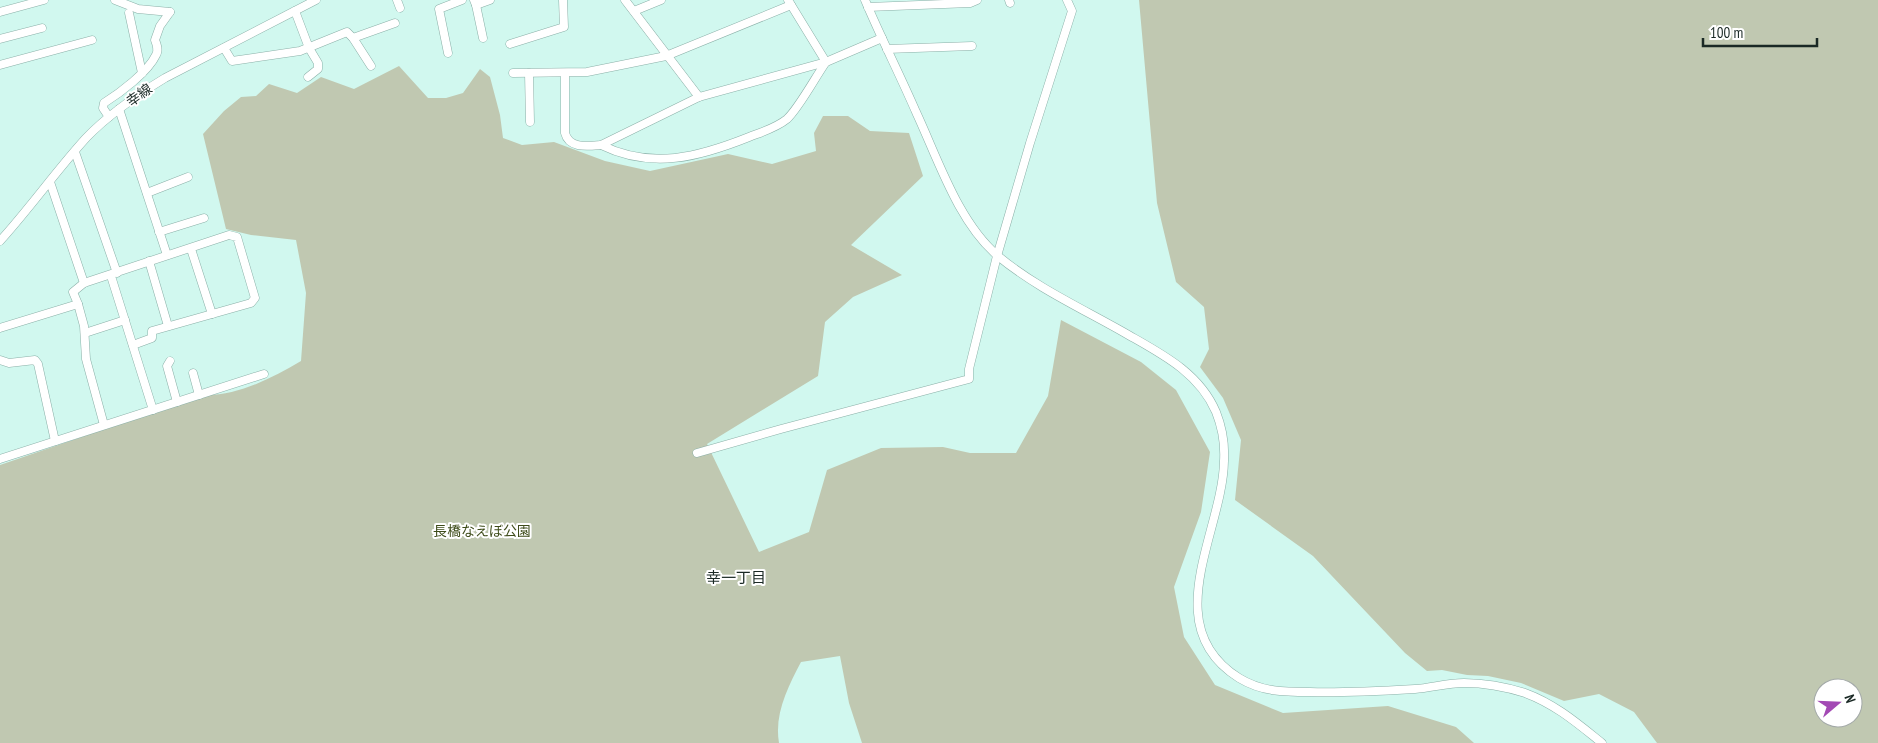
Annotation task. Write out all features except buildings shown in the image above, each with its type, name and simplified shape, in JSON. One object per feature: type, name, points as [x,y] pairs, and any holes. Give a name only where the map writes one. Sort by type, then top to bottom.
[{"type":"street","points":[[0,12],[44,0]]},
{"type":"street","points":[[109,117],[103,108],[104,103],[142,73],[156,55],[158,48],[155,40],[160,26],[170,12],[138,10],[115,0]]},
{"type":"street","name":"幸線","points":[[0,241],[87,138],[119,109],[165,78],[316,0]]},
{"type":"street","points":[[448,53],[439,9],[462,0]]},
{"type":"street","points":[[482,38],[475,3],[490,0]]},
{"type":"street","points":[[510,44],[564,27],[563,0]]},
{"type":"street","points":[[625,0],[666,56],[699,96]]},
{"type":"street","points":[[634,11],[661,0]]},
{"type":"street","points":[[977,0],[970,3],[867,3],[953,194],[976,233],[998,256],[1042,287],[1162,354],[1185,370],[1209,398],[1221,429],[1224,462],[1221,486],[1197,589],[1197,607],[1205,639],[1213,654],[1236,676],[1262,689],[1274,692],[1417,689],[1465,683],[1494,686],[1522,692],[1543,701],[1571,718],[1596,741]]},
{"type":"street","points":[[697,453],[969,380],[969,369],[998,256],[1030,143],[1072,11],[1067,0]]},
{"type":"street","points":[[513,73],[587,72],[666,56],[789,2],[826,62]]},
{"type":"street","points":[[295,11],[309,48],[318,63],[318,69],[308,77]]},
{"type":"street","points":[[129,13],[142,73]]},
{"type":"street","points":[[353,38],[395,23]]},
{"type":"street","points":[[0,39],[42,28]]},
{"type":"street","points":[[224,48],[232,61],[309,48],[347,32],[371,66]]},
{"type":"street","points":[[565,73],[565,134],[567,140],[571,143],[585,146],[601,145],[699,96],[826,62],[882,38]]},
{"type":"street","points":[[0,65],[92,40]]},
{"type":"street","points":[[887,49],[972,46]]},
{"type":"street","points":[[601,145],[614,151],[652,158],[690,157],[727,146],[780,124],[789,117],[826,62]]},
{"type":"street","points":[[528,73],[530,122]]},
{"type":"street","points":[[119,109],[167,255]]},
{"type":"street","points":[[75,152],[114,275],[125,320],[153,410]]},
{"type":"street","points":[[147,193],[188,177]]},
{"type":"street","points":[[50,182],[84,284]]},
{"type":"street","points":[[159,232],[204,218]]},
{"type":"street","points":[[104,425],[86,359],[84,333],[74,292],[84,284],[114,275],[148,261],[191,249],[229,235],[237,237],[255,298],[251,303],[152,331],[152,338],[133,345]]},
{"type":"street","points":[[191,249],[212,314]]},
{"type":"street","points":[[148,261],[168,326]]},
{"type":"street","points":[[0,328],[78,304]]},
{"type":"street","points":[[84,333],[125,320]]},
{"type":"street","points":[[0,360],[9,363],[35,360],[38,364],[55,441]]},
{"type":"street","points":[[170,361],[167,366],[177,402]]},
{"type":"street","points":[[193,373],[199,395]]},
{"type":"street","points":[[0,460],[264,374]]},
{"type":"green space","points":[[1139,0],[1878,0],[1878,743],[1657,743],[1634,712],[1599,694],[1564,701],[1521,683],[1488,676],[1467,675],[1442,670],[1427,671],[1405,653],[1313,556],[1235,500],[1241,440],[1223,398],[1200,367],[1209,349],[1204,307],[1176,282],[1157,203]]},
{"type":"green space","name":"長橋なえぼ公園","points":[[399,66],[428,98],[446,98],[463,93],[480,69],[490,77],[500,115],[503,138],[522,145],[554,142],[605,161],[650,171],[728,154],[772,164],[816,151],[814,133],[823,116],[848,116],[870,131],[909,133],[923,176],[851,245],[902,275],[853,297],[825,322],[818,376],[707,444],[759,552],[809,532],[827,470],[881,448],[943,447],[970,453],[1016,453],[1048,396],[1061,320],[1141,362],[1176,390],[1210,452],[1201,512],[1174,587],[1184,637],[1215,685],[1283,713],[1388,706],[1456,727],[1474,743],[862,743],[849,703],[840,656],[801,662],[780,711],[779,743],[0,743],[0,465],[204,395],[217,395],[254,385],[301,361],[306,293],[296,240],[251,235],[226,229],[203,134],[224,111],[241,97],[256,96],[269,84],[297,93],[321,77],[354,89]]},
{"type":"district","name":"幸一丁目","points":[[736,577]]}]
